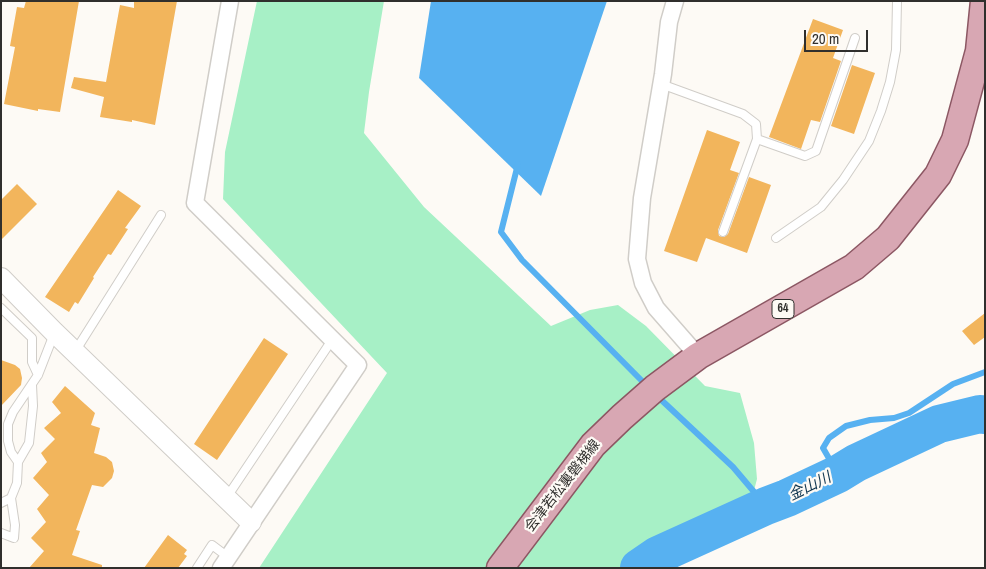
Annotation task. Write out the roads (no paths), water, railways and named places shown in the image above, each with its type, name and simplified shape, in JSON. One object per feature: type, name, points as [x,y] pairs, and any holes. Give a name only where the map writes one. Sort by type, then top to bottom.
[{"type":"main road","name":"会津若松裏磐梯線","points":[[500,568],[593,445],[655,388],[698,356],[854,267],[888,238],[938,175],[955,140],[980,51],[984,1]]},
{"type":"street","points":[[225,562],[358,365],[195,203],[230,1]]},
{"type":"street","points":[[675,1],[669,22],[642,198],[637,258],[643,283],[656,308],[698,356]]},
{"type":"street","points":[[1,278],[54,332],[251,522]]},
{"type":"lane","points":[[776,238],[821,207],[843,180],[869,141],[890,82],[896,50],[897,1]]},
{"type":"lane","points":[[757,139],[805,156],[816,151],[855,38]]},
{"type":"lane","points":[[661,84],[743,114],[756,124],[757,139],[722,232]]},
{"type":"lane","points":[[75,352],[162,214]]},
{"type":"lane","points":[[1,308],[32,338],[32,362],[38,375]]},
{"type":"lane","points":[[18,462],[11,452],[8,441],[8,424],[13,412],[38,375],[54,332]]},
{"type":"lane","points":[[226,497],[332,340]]},
{"type":"lane","points":[[1,533],[14,538],[15,525],[11,498],[17,483],[18,462],[29,443],[33,406],[32,384]]},
{"type":"lane","points":[[1,503],[11,498]]},
{"type":"lane","points":[[196,568],[212,546],[225,562]]},
{"type":"water","points":[[431,1],[607,1],[541,196],[419,78]]},
{"type":"waterway","points":[[518,164],[501,232],[522,260],[647,386]]},
{"type":"waterway","points":[[838,474],[823,448],[829,438],[846,426],[870,420],[894,418],[909,413],[953,384],[985,372]]},
{"type":"waterway","points":[[656,395],[733,467],[766,506]]},
{"type":"waterway","name":"金山川","points":[[639,568],[658,555],[787,498],[939,424],[980,414],[985,415]]}]
